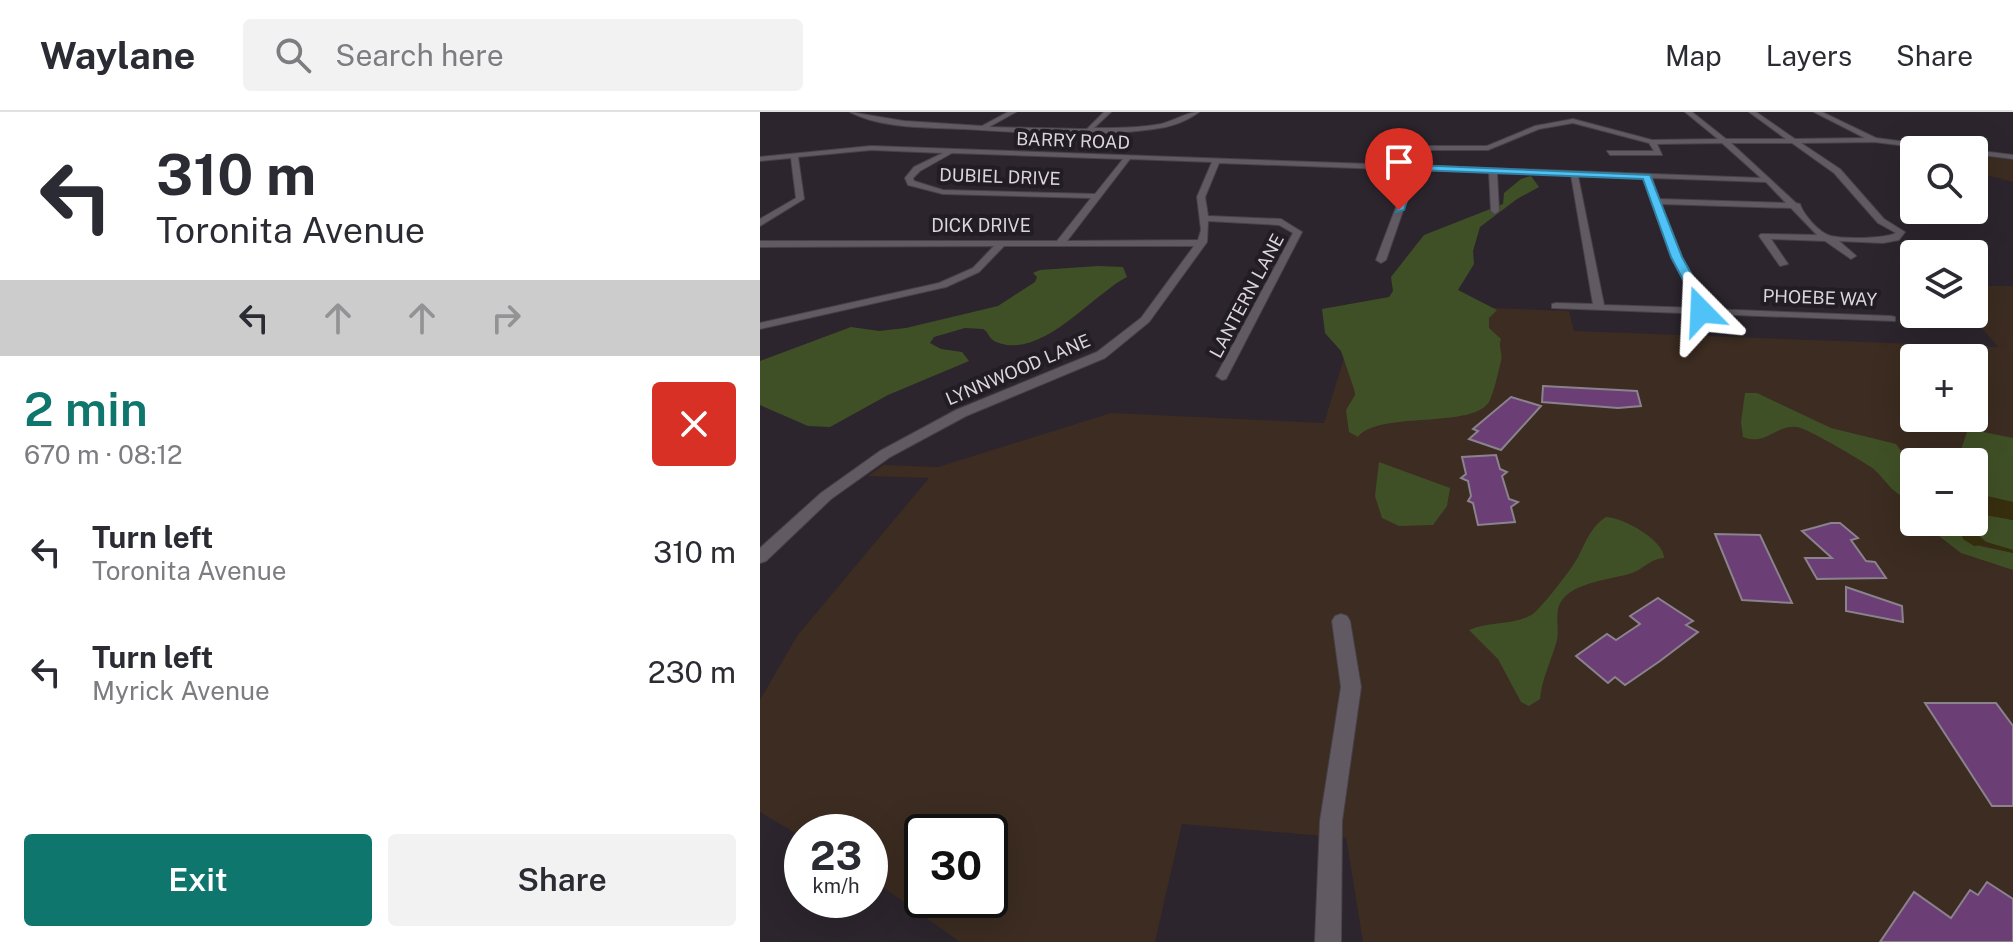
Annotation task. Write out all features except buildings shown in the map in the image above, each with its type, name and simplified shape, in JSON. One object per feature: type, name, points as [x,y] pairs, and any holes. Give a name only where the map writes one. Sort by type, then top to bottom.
[{"type":"street","points":[[853,112],[882,121],[920,124],[1089,130],[1152,127],[1179,121],[1196,112]]},
{"type":"street","points":[[984,126],[1013,112]]},
{"type":"street","points":[[1089,130],[1108,112]]},
{"type":"street","points":[[1688,112],[1797,206],[1812,226],[1851,256]]},
{"type":"street","points":[[1752,112],[1837,171],[1881,221],[1901,232],[1898,237],[1888,240],[1764,236],[1783,264]]},
{"type":"street","points":[[1817,112],[1874,140]]},
{"type":"street","points":[[1372,166],[1379,155],[1405,147],[1488,148],[1537,127],[1573,121],[1652,142],[1790,139],[1900,143]]},
{"type":"street","points":[[901,131],[920,124]]},
{"type":"street","points":[[871,148],[891,136]]},
{"type":"street","points":[[1610,153],[1660,153],[1652,142]]},
{"type":"street","name":"BARRY ROAD","points":[[760,159],[871,148],[1765,180]]},
{"type":"street","name":"DUBIEL DRIVE","points":[[949,152],[912,172],[909,178],[911,183],[943,192],[1097,196]]},
{"type":"street","points":[[1988,154],[2013,157]]},
{"type":"street","points":[[760,223],[800,199],[794,155]]},
{"type":"street","points":[[1061,242],[1127,159]]},
{"type":"street","name":"LYNNWOOD LANE","points":[[760,557],[826,496],[885,454],[961,413],[1101,355],[1145,320],[1201,243],[1205,218],[1201,197],[1216,162]]},
{"type":"street","points":[[1381,260],[1414,168]]},
{"type":"street","points":[[1493,171],[1495,211]]},
{"type":"street","points":[[1574,173],[1599,307]]},
{"type":"street","points":[[1647,176],[1677,257],[1706,311]]},
{"type":"street","points":[[1658,201],[1797,206]]},
{"type":"street","name":"LANTERN LANE","points":[[1205,218],[1281,222],[1298,232],[1222,376]]},
{"type":"street","points":[[760,326],[942,285],[976,270],[1003,242]]},
{"type":"street","name":"DICK DRIVE","points":[[760,244],[1201,243]]},
{"type":"street","name":"PHOEBE WAY","points":[[1556,306],[1891,319]]},
{"type":"street","points":[[1328,942],[1331,821],[1351,687],[1341,621]]},
{"type":"shaded area","points":[[1988,157],[2013,160],[2013,182],[1988,176]]},
{"type":"shaded area","points":[[1988,286],[2013,286],[2013,942],[1363,942],[1346,838],[1182,824],[1155,942],[960,942],[926,918],[1008,918],[1008,814],[904,814],[904,902],[888,891],[888,814],[784,814],[784,826],[760,812],[760,700],[797,636],[929,478],[868,476],[884,465],[938,467],[1111,413],[1324,423],[1361,303],[1569,311],[1574,331],[1918,344],[1900,344],[1900,432],[1988,432],[1988,347],[1998,347],[1982,328],[1988,328]]},
{"type":"green space","points":[[1531,176],[1539,187],[1517,199],[1480,227],[1473,251],[1474,264],[1458,290],[1497,310],[1489,318],[1489,328],[1501,339],[1501,358],[1490,400],[1481,409],[1467,415],[1385,424],[1369,429],[1358,437],[1349,432],[1346,410],[1355,395],[1354,389],[1341,351],[1325,333],[1322,309],[1389,297],[1393,291],[1391,277],[1424,235],[1503,204],[1504,193],[1521,179]]},
{"type":"green space","points":[[1123,267],[1127,277],[1050,333],[1033,342],[1016,345],[999,343],[983,329],[965,328],[934,337],[930,343],[941,349],[962,352],[969,361],[888,395],[830,427],[808,426],[760,405],[760,361],[851,327],[879,331],[906,328],[998,306],[1035,282],[1037,277],[1033,273],[1040,270]]},
{"type":"green space","points":[[1745,393],[1757,393],[1831,428],[1896,444],[1900,450],[1900,494],[1871,467],[1801,428],[1786,428],[1766,437],[1751,439],[1743,437],[1741,422]]},
{"type":"green space","points":[[1967,432],[2013,438],[2013,502],[1988,499],[1988,448],[1962,448]]},
{"type":"green space","points":[[1379,462],[1450,488],[1447,506],[1433,525],[1399,526],[1382,518],[1375,496]]},
{"type":"green space","points":[[1988,515],[2013,520],[2013,550],[1986,542],[1978,536],[1988,536]]},
{"type":"green space","points":[[1606,517],[1623,521],[1642,531],[1657,544],[1664,558],[1632,573],[1579,588],[1562,600],[1557,613],[1557,640],[1540,699],[1529,706],[1521,702],[1498,659],[1469,630],[1519,620],[1534,613],[1576,560],[1593,529]]},
{"type":"green space","points":[[1939,536],[1972,536],[1980,546],[2013,553],[2013,570],[1961,553]]},
{"type":"sand","points":[[1988,496],[2013,502],[2013,520],[1988,516]]},
{"type":"sand","points":[[1962,536],[1979,536],[1986,542],[2013,550],[2013,553],[1985,545],[1974,546]]},
{"type":"route","points":[[1399,210],[1414,168],[1647,176],[1677,257],[1706,311],[1701,311]]}]
